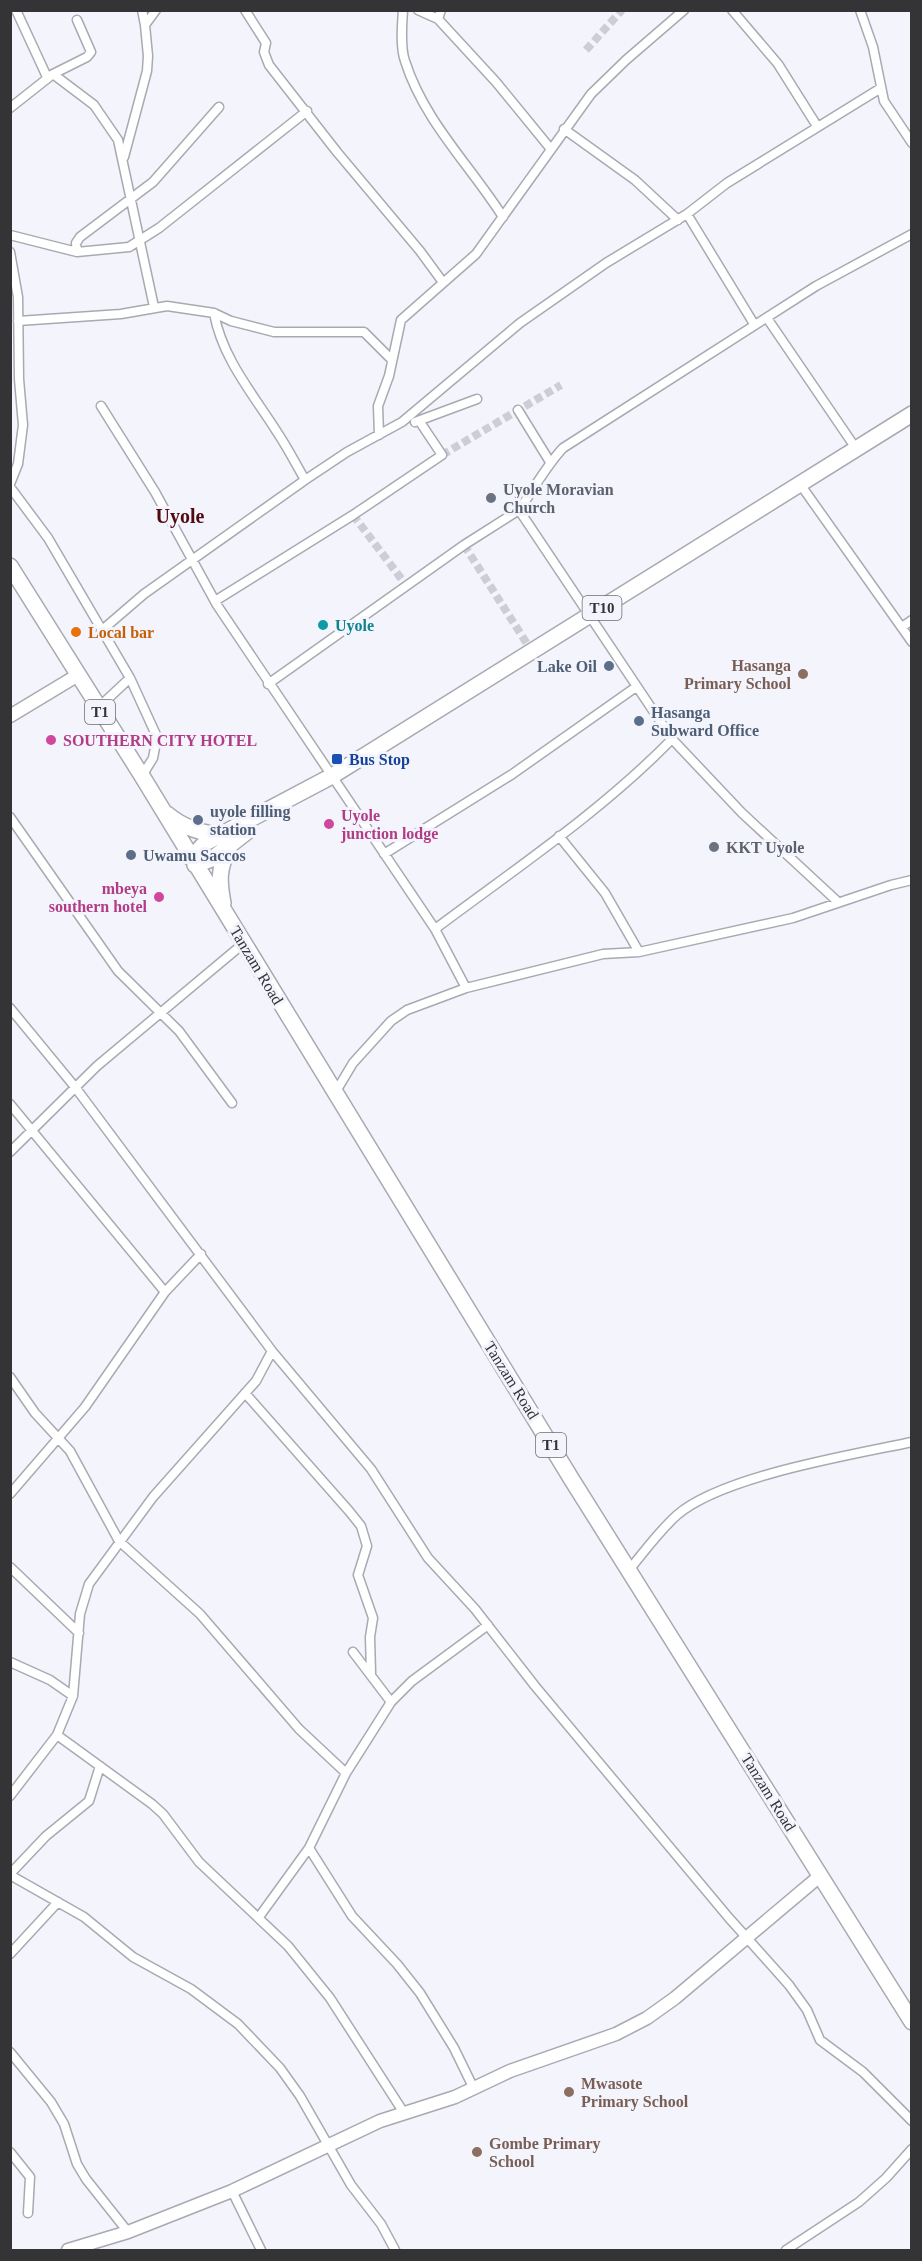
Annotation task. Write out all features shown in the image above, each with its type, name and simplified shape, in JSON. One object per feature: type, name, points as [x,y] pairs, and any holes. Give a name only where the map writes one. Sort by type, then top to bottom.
[{"type":"highway","name":"T10","points":[[193,861],[212,859],[229,838],[912,414]]},
{"type":"highway","name":"T1","points":[[10,566],[193,861]]},
{"type":"highway","points":[[163,810],[185,826],[229,838],[219,878],[226,913]]},
{"type":"highway","name":"Tanzam Road","points":[[193,861],[629,1570],[912,2022]]},
{"type":"street","points":[[16,10],[50,75],[94,105],[118,140],[124,157],[154,307]]},
{"type":"street","points":[[124,157],[147,71],[148,56],[142,10]]},
{"type":"street","points":[[145,25],[156,10]]},
{"type":"street","points":[[245,10],[266,43],[264,52],[269,65],[442,281]]},
{"type":"street","points":[[403,10],[404,59],[419,94],[453,150],[486,191],[503,217]]},
{"type":"street","points":[[418,10],[438,20],[496,82],[550,148]]},
{"type":"street","points":[[438,20],[441,10]]},
{"type":"street","points":[[732,10],[778,64],[817,126]]},
{"type":"street","points":[[860,10],[873,47],[884,102],[912,143]]},
{"type":"street","points":[[379,435],[378,406],[389,376],[401,320],[442,281],[476,254],[564,129],[609,76],[682,11]]},
{"type":"street","points":[[10,108],[50,75],[87,57],[91,52],[77,20]]},
{"type":"street","points":[[101,631],[144,594],[305,480],[347,452],[402,422],[520,323],[606,263],[678,220],[727,183],[881,88]]},
{"type":"street","points":[[77,252],[76,243],[80,237],[131,200],[168,168],[219,107]]},
{"type":"street","points":[[10,235],[77,252],[129,247],[159,228],[307,111]]},
{"type":"street","points":[[564,129],[635,180],[678,220]]},
{"type":"street","points":[[687,214],[754,324]]},
{"type":"street","points":[[268,684],[454,551],[519,510],[536,488],[550,462],[563,448],[754,324],[816,286],[912,234]]},
{"type":"street","points":[[10,252],[17,284],[23,425],[18,464],[10,485],[48,538],[129,678],[157,736],[153,758],[142,776]]},
{"type":"street","points":[[18,321],[121,314],[154,307],[192,308],[274,332],[364,332],[391,359]]},
{"type":"street","points":[[213,313],[217,333],[238,374],[305,480]]},
{"type":"street","points":[[767,318],[857,450]]},
{"type":"street","points":[[402,422],[420,422],[477,399]]},
{"type":"street","points":[[101,406],[155,492],[215,601],[268,684],[435,929],[466,988]]},
{"type":"street","points":[[518,410],[550,462]]},
{"type":"street","points":[[215,601],[442,456],[420,422]]},
{"type":"street","points":[[800,484],[912,642]]},
{"type":"street","points":[[519,510],[672,740],[742,813],[838,902]]},
{"type":"street","points":[[902,627],[912,620]]},
{"type":"street","points":[[10,716],[78,675]]},
{"type":"street","points":[[98,708],[129,678]]},
{"type":"street","points":[[384,854],[511,776],[636,687]]},
{"type":"street","points":[[435,929],[559,836],[650,762],[672,740]]},
{"type":"street","points":[[10,817],[118,971],[162,1013],[187,1041],[232,1102]]},
{"type":"street","points":[[559,836],[605,893],[639,952]]},
{"type":"street","points":[[335,1094],[353,1063],[391,1021],[407,1010],[466,988],[603,954],[639,952],[801,916],[838,902],[912,880]]},
{"type":"street","points":[[10,1152],[75,1087],[244,943]]},
{"type":"street","points":[[10,1008],[75,1087],[272,1351],[371,1470],[422,1551],[488,1625],[535,1686],[799,1998],[820,2040],[863,2072],[912,2121]]},
{"type":"street","points":[[10,1104],[33,1129],[165,1292]]},
{"type":"street","points":[[10,1494],[85,1407],[165,1292],[201,1254]]},
{"type":"street","points":[[11,1792],[57,1735],[73,1696],[83,1598],[89,1584],[153,1497],[264,1369],[272,1351]]},
{"type":"street","points":[[10,1377],[35,1413],[70,1450],[119,1541],[200,1614],[299,1730],[346,1773]]},
{"type":"street","points":[[245,1393],[364,1531],[367,1550],[358,1579],[373,1618],[370,1637],[371,1673]]},
{"type":"street","points":[[629,1570],[677,1514],[708,1495],[775,1473],[912,1442]]},
{"type":"street","points":[[10,1567],[79,1634]]},
{"type":"street","points":[[259,1917],[309,1848],[346,1773],[391,1702],[412,1681],[488,1625]]},
{"type":"street","points":[[353,1652],[391,1702]]},
{"type":"street","points":[[10,1662],[50,1680],[73,1696]]},
{"type":"street","points":[[57,1735],[163,1814],[199,1862],[288,1946],[330,1998],[404,2113]]},
{"type":"street","points":[[100,1766],[88,1802],[46,1836],[10,1875],[84,1917],[133,1957],[191,1989],[238,2024],[280,2068],[351,2185],[381,2224],[395,2250]]},
{"type":"street","points":[[309,1848],[352,1916],[397,1964],[420,1993],[454,2048],[474,2089]]},
{"type":"street","points":[[68,2250],[128,2232],[232,2191],[328,2144],[404,2113],[474,2089],[510,2072],[616,2034],[647,2018],[708,1972],[821,1875]]},
{"type":"street","points":[[10,1954],[58,1902]]},
{"type":"street","points":[[10,2052],[51,2102],[64,2124],[77,2164],[128,2232]]},
{"type":"street","points":[[786,2250],[859,2202],[886,2178],[912,2149]]},
{"type":"street","points":[[10,2152],[30,2177],[28,2213]]},
{"type":"street","points":[[232,2191],[261,2250]]},
{"type":"tunnel","points":[[586,50],[622,10]]},
{"type":"tunnel","points":[[442,455],[561,385]]},
{"type":"tunnel","points":[[353,515],[406,585]]},
{"type":"tunnel","points":[[464,545],[531,650]]},
{"type":"place","name":"Uyole Moravian Church","points":[[491,498]]},
{"type":"place","name":"Uyole","points":[[323,625]]},
{"type":"place","name":"Local bar","points":[[76,632]]},
{"type":"place","name":"Lake Oil","points":[[609,666]]},
{"type":"place","name":"Hasanga Primary School","points":[[803,674]]},
{"type":"place","name":"Hasanga Subward Office","points":[[639,721]]},
{"type":"place","name":"SOUTHERN CITY HOTEL","points":[[51,740]]},
{"type":"place","name":"Bus Stop","points":[[337,759]]},
{"type":"place","name":"uyole filling station","points":[[198,820]]},
{"type":"place","name":"Uyole junction lodge","points":[[329,824]]},
{"type":"place","name":"KKT Uyole","points":[[714,847]]},
{"type":"place","name":"Uwamu Saccos","points":[[131,855]]},
{"type":"place","name":"mbeya southern hotel","points":[[159,897]]},
{"type":"place","name":"Mwasote Primary School","points":[[569,2092]]},
{"type":"place","name":"Gombe Primary School","points":[[477,2152]]},
{"type":"district","name":"Uyole","points":[[180,516]]}]
